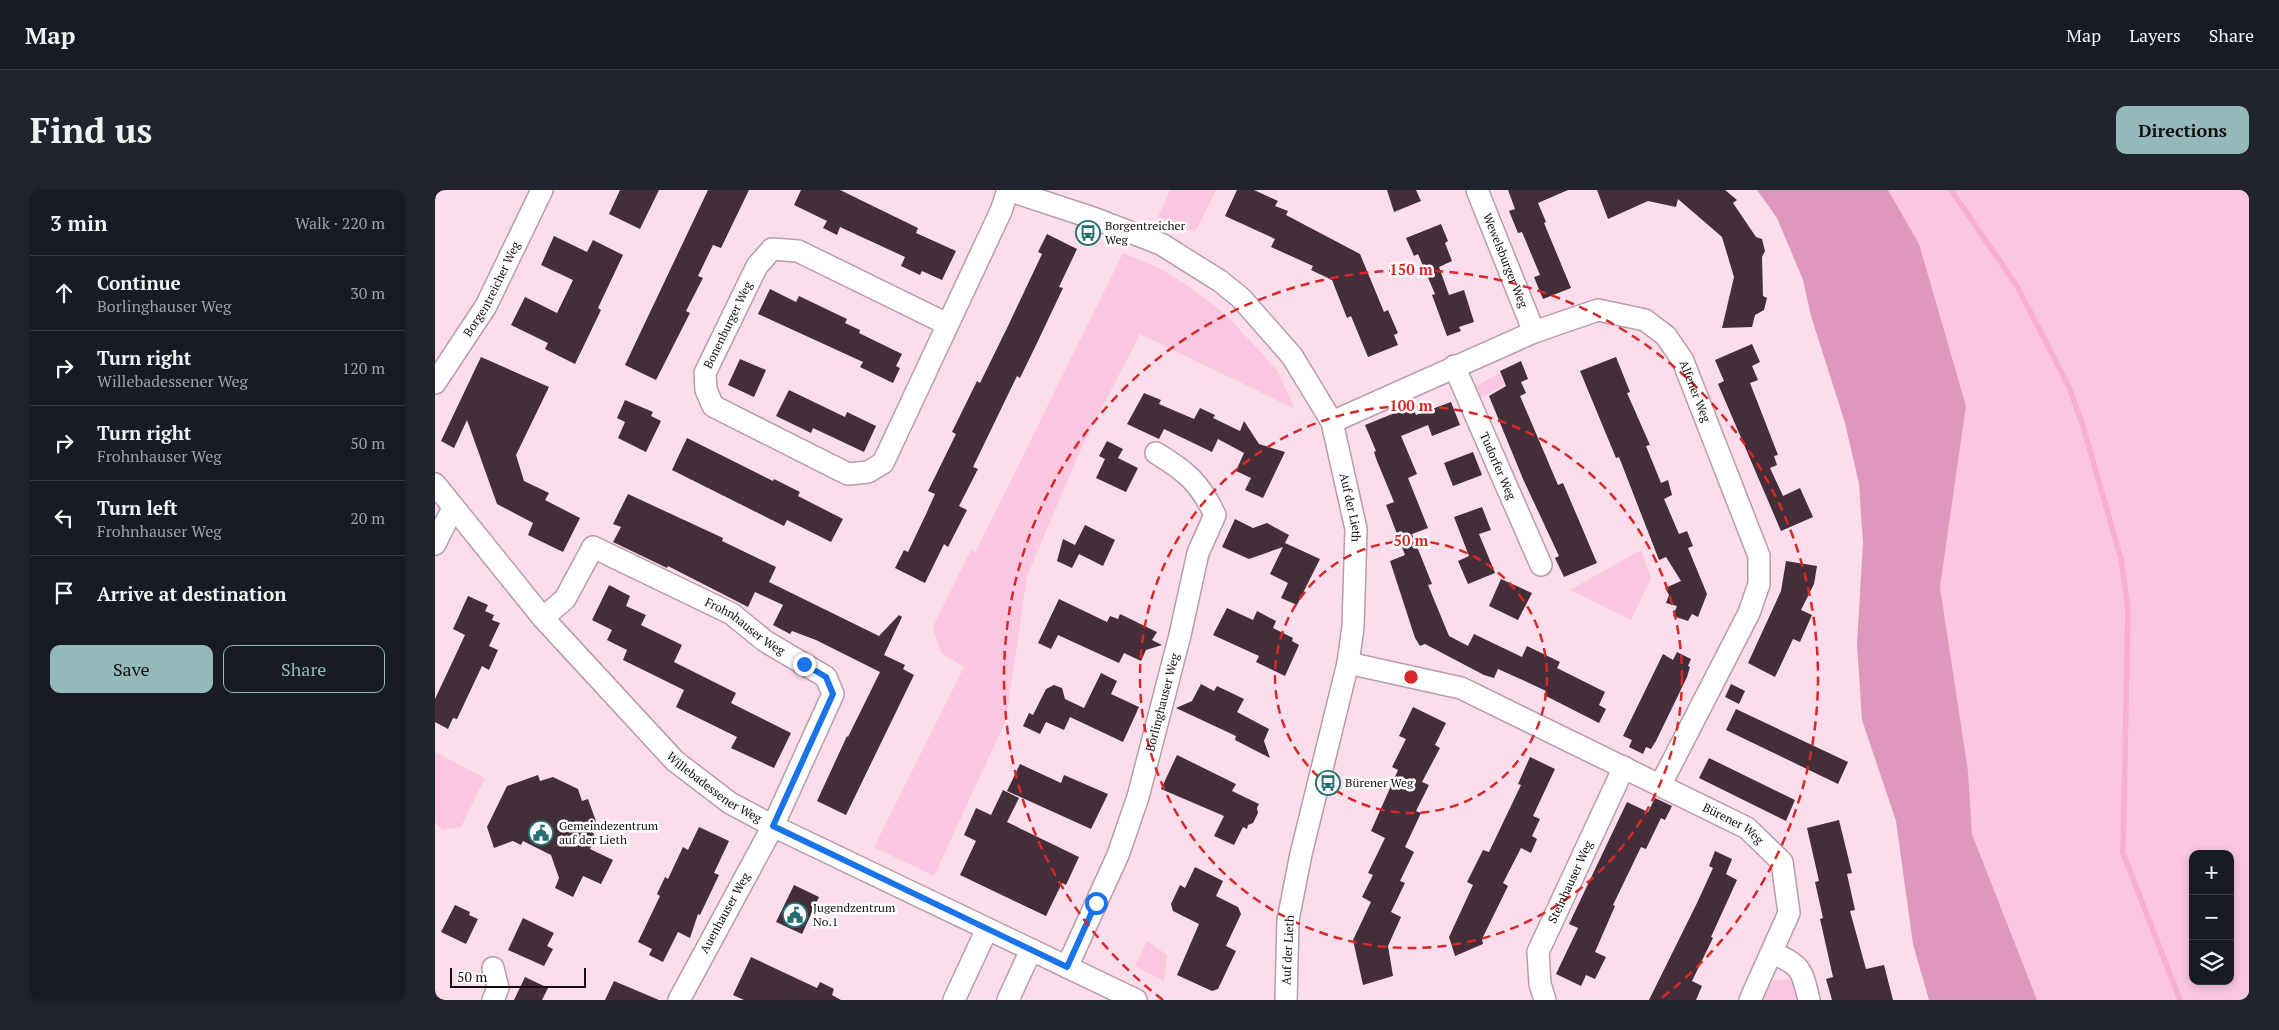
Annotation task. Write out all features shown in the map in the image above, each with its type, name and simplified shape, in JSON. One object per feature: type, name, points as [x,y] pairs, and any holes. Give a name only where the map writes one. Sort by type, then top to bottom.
[{"type":"street","name":"Borgentreicher Weg","points":[[435,384],[486,306],[542,190]]},
{"type":"street","name":"Bonenburger Weg","points":[[947,324],[798,251],[772,249],[757,266],[705,373],[706,390],[713,406],[848,474],[868,472],[883,463],[1001,211],[1008,190]]},
{"type":"street","name":"Auf der Lieth","points":[[1008,190],[1093,218],[1161,244],[1220,281],[1241,298],[1292,356],[1332,422],[1356,529],[1353,627],[1348,663],[1301,854],[1288,920],[1286,1000]]},
{"type":"street","name":"Wewelsburger Weg","points":[[1477,190],[1534,332]]},
{"type":"street","name":"Alfener Weg","points":[[1332,422],[1454,366],[1534,332],[1598,310],[1645,320],[1666,336],[1683,361],[1759,556],[1759,584],[1749,613],[1661,784]]},
{"type":"street","name":"Tudorfer Weg","points":[[1454,366],[1541,565]]},
{"type":"street","name":"Borlinghauser Weg","points":[[1067,967],[1118,855],[1129,824],[1180,635],[1198,553],[1215,515],[1204,492],[1183,469],[1156,453]]},
{"type":"street","name":"Willebadessener Weg","points":[[435,484],[543,618],[675,761],[730,803],[773,826],[1135,1000]]},
{"type":"street","points":[[435,544],[453,508]]},
{"type":"street","name":"Frohnhauser Weg","points":[[543,618],[565,599],[593,547],[732,614],[765,641],[826,677],[833,694],[773,826]]},
{"type":"street","name":"Bürener Weg","points":[[1348,663],[1461,688],[1661,784],[1747,828],[1782,862],[1789,913],[1773,953],[1750,1000]]},
{"type":"street","name":"Steinhauser Weg","points":[[1545,1000],[1540,984],[1538,952],[1624,767]]},
{"type":"street","name":"Auenhauser Weg","points":[[679,1000],[773,826]]},
{"type":"street","points":[[954,1000],[987,930]]},
{"type":"street","points":[[1008,1000],[1031,950]]},
{"type":"street","points":[[1773,953],[1789,960],[1802,972],[1809,1000]]},
{"type":"street","points":[[493,968],[498,988],[493,1000]]},
{"type":"shaded area","points":[[1170,190],[1216,190],[1195,232],[1158,217]]},
{"type":"shaded area","points":[[1757,190],[1888,190],[1919,244],[1966,406],[1940,587],[1968,771],[1972,834],[2037,1000],[1929,1000],[1913,944],[1896,821],[1862,720],[1857,643],[1863,543],[1859,484],[1845,423],[1811,316],[1803,280],[1777,218]]},
{"type":"shaded area","points":[[1888,190],[2249,190],[2249,1000],[2037,1000],[1972,834],[1968,771],[1940,587],[1966,406]]},
{"type":"shaded area","points":[[1123,253],[1161,269],[1191,288],[1226,315],[1277,370],[1295,409],[1140,334],[1080,451],[1027,576],[1006,720],[934,876],[874,847],[964,667],[941,653],[933,627],[971,550],[975,553]]},
{"type":"shaded area","points":[[1499,373],[1505,385],[1476,400],[1471,389]]},
{"type":"shaded area","points":[[1641,550],[1651,578],[1631,620],[1570,590]]},
{"type":"shaded area","points":[[435,752],[485,778],[461,827],[443,830],[435,823]]},
{"type":"shaded area","points":[[1147,941],[1167,955],[1164,981],[1135,966]]},
{"type":"shaded area","points":[[1796,979],[1800,1000],[1763,1000],[1773,980]]},
{"type":"building","points":[[620,190],[659,190],[640,229],[609,214]]},
{"type":"building","points":[[708,190],[749,190],[721,248],[713,245],[698,276],[703,278],[686,311],[690,313],[656,380],[625,365]]},
{"type":"building","points":[[801,190],[840,190],[918,228],[916,233],[956,251],[942,280],[922,271],[920,275],[901,266],[905,257],[840,227],[837,235],[823,228],[827,221],[794,205]]},
{"type":"building","points":[[1237,190],[1254,190],[1278,201],[1275,206],[1288,211],[1286,215],[1360,254],[1384,312],[1388,310],[1398,333],[1394,335],[1398,345],[1368,357],[1351,316],[1347,318],[1332,280],[1311,270],[1313,266],[1271,247],[1275,239],[1225,216]]},
{"type":"building","points":[[1387,190],[1416,190],[1421,201],[1394,212]]},
{"type":"building","points":[[1508,190],[1568,190],[1538,203],[1546,222],[1544,223],[1571,288],[1543,299],[1534,277],[1540,275],[1522,232],[1518,233],[1509,211],[1515,209]]},
{"type":"building","points":[[1597,190],[1725,190],[1737,200],[1733,203],[1756,237],[1762,239],[1765,251],[1762,257],[1763,296],[1767,298],[1764,310],[1755,315],[1752,327],[1722,328],[1734,277],[1722,237],[1678,199],[1676,207],[1648,201],[1608,219]]},
{"type":"building","points":[[1441,224],[1448,241],[1445,243],[1452,261],[1439,267],[1449,295],[1464,290],[1474,322],[1459,327],[1461,331],[1447,336],[1432,295],[1435,294],[1418,254],[1414,256],[1406,238]]},
{"type":"building","points":[[1047,234],[1077,249],[1059,287],[1063,288],[1038,341],[1020,378],[1017,376],[973,467],[978,469],[959,506],[967,510],[948,547],[944,544],[925,583],[895,568],[904,550],[908,552],[927,512],[935,494],[928,491],[956,434],[952,432],[977,381],[980,383],[1008,326],[1042,254],[1038,252]]},
{"type":"building","points":[[554,236],[587,252],[593,240],[623,255],[598,308],[601,310],[575,364],[545,349],[548,343],[511,325],[525,297],[557,313],[573,280],[541,265]]},
{"type":"building","points":[[770,289],[796,302],[799,296],[847,319],[845,323],[860,330],[859,333],[902,354],[896,366],[900,368],[893,383],[860,367],[863,362],[758,314]]},
{"type":"building","points":[[1752,344],[1760,362],[1752,366],[1758,380],[1750,383],[1778,455],[1774,456],[1777,465],[1770,468],[1783,496],[1800,488],[1813,517],[1781,531],[1718,384],[1724,381],[1715,360]]},
{"type":"building","points":[[481,357],[549,387],[516,455],[524,481],[549,493],[545,500],[580,518],[563,552],[528,535],[533,523],[497,504],[467,420],[454,448],[441,441]]},
{"type":"building","points":[[1616,357],[1630,392],[1627,393],[1650,445],[1646,446],[1661,483],[1668,480],[1672,495],[1664,499],[1679,534],[1687,531],[1693,546],[1688,548],[1707,594],[1698,617],[1692,614],[1688,621],[1673,616],[1677,606],[1666,603],[1669,595],[1665,588],[1681,581],[1666,557],[1659,560],[1619,457],[1616,458],[1580,371]]},
{"type":"building","points":[[740,359],[766,370],[754,397],[728,385]]},
{"type":"building","points":[[1521,361],[1528,379],[1521,382],[1526,393],[1520,396],[1558,485],[1563,483],[1597,563],[1564,577],[1555,558],[1559,556],[1523,479],[1489,396],[1506,386],[1500,371]]},
{"type":"building","points":[[789,390],[845,417],[847,412],[876,426],[864,452],[813,428],[811,433],[776,416]]},
{"type":"building","points":[[1144,393],[1161,400],[1159,404],[1194,419],[1200,408],[1215,415],[1213,418],[1240,431],[1244,421],[1259,444],[1285,452],[1263,498],[1245,490],[1251,478],[1236,471],[1244,453],[1218,439],[1212,452],[1164,429],[1159,439],[1127,424]]},
{"type":"building","points":[[625,400],[653,412],[651,416],[661,421],[646,452],[618,438],[625,422],[617,418]]},
{"type":"building","points":[[1451,402],[1460,425],[1432,436],[1428,425],[1401,436],[1417,474],[1408,478],[1428,528],[1412,534],[1432,584],[1428,585],[1449,636],[1468,646],[1474,634],[1522,657],[1527,646],[1560,662],[1557,668],[1605,692],[1599,705],[1606,709],[1599,723],[1544,695],[1546,691],[1527,682],[1498,669],[1494,678],[1484,675],[1425,644],[1420,646],[1415,638],[1390,561],[1405,555],[1386,505],[1394,502],[1365,425],[1412,406],[1416,415]]},
{"type":"building","points":[[687,438],[773,481],[774,479],[800,492],[798,496],[843,519],[831,542],[787,520],[784,526],[672,470]]},
{"type":"building","points":[[1107,441],[1123,449],[1118,458],[1138,468],[1126,492],[1096,478],[1105,459],[1099,456]]},
{"type":"building","points":[[1473,452],[1482,475],[1453,486],[1444,463]]},
{"type":"building","points":[[628,494],[723,538],[722,541],[776,567],[769,582],[879,636],[899,615],[902,617],[884,655],[905,665],[903,669],[914,675],[846,815],[817,801],[847,736],[880,672],[816,640],[792,631],[790,634],[773,625],[783,605],[755,592],[748,607],[668,566],[667,568],[613,542],[621,527],[613,524]]},
{"type":"building","points":[[1482,507],[1491,530],[1479,534],[1495,573],[1468,584],[1458,561],[1469,556],[1454,517]]},
{"type":"building","points":[[1235,519],[1253,528],[1267,523],[1289,535],[1285,543],[1320,559],[1297,605],[1281,598],[1288,583],[1270,574],[1283,547],[1249,559],[1222,547]]},
{"type":"building","points":[[1085,525],[1115,540],[1103,566],[1079,554],[1072,568],[1057,561],[1063,539],[1075,545]]},
{"type":"building","points":[[1786,561],[1817,566],[1814,584],[1801,610],[1812,615],[1800,642],[1793,639],[1775,677],[1748,663],[1781,591]]},
{"type":"building","points":[[1501,579],[1532,593],[1518,620],[1489,606]]},
{"type":"building","points":[[609,585],[630,596],[626,606],[646,615],[641,625],[682,645],[674,662],[736,693],[731,703],[791,733],[774,768],[731,748],[737,737],[676,707],[684,690],[623,660],[627,650],[607,640],[612,630],[592,620]]},
{"type":"building","points":[[468,596],[488,605],[485,611],[494,615],[492,620],[500,623],[489,646],[498,650],[489,670],[482,666],[457,719],[453,718],[448,729],[435,722],[435,699],[465,635],[453,629]]},
{"type":"building","points":[[1059,599],[1107,622],[1110,616],[1118,619],[1120,614],[1157,632],[1152,640],[1162,645],[1146,650],[1141,661],[1124,653],[1119,663],[1058,635],[1051,649],[1038,643]]},
{"type":"building","points":[[1227,608],[1253,620],[1257,611],[1276,621],[1273,628],[1293,638],[1292,641],[1299,645],[1285,676],[1256,662],[1259,656],[1213,635]]},
{"type":"building","points":[[1677,652],[1691,659],[1687,677],[1656,741],[1651,749],[1646,747],[1643,754],[1629,747],[1632,740],[1623,736],[1663,654],[1673,660]]},
{"type":"building","points":[[1101,673],[1117,681],[1111,694],[1139,707],[1123,742],[1070,717],[1064,730],[1046,722],[1040,734],[1023,726],[1029,713],[1033,715],[1046,689],[1054,685],[1062,688],[1065,699],[1084,708]]},
{"type":"building","points":[[1201,684],[1214,691],[1217,686],[1244,699],[1237,712],[1269,729],[1264,741],[1270,758],[1235,740],[1236,736],[1176,708],[1192,701]]},
{"type":"building","points":[[1731,684],[1745,691],[1739,704],[1725,697]]},
{"type":"building","points":[[1413,707],[1446,723],[1435,745],[1440,748],[1422,782],[1429,785],[1416,811],[1421,813],[1405,847],[1414,852],[1400,881],[1405,883],[1391,912],[1401,917],[1388,946],[1393,976],[1363,985],[1353,940],[1371,902],[1362,897],[1373,875],[1368,873],[1385,838],[1371,831],[1398,770],[1392,767],[1406,739],[1399,736]]},
{"type":"building","points":[[1736,709],[1848,762],[1838,784],[1726,730]]},
{"type":"building","points":[[1177,755],[1236,784],[1232,791],[1259,804],[1257,808],[1258,813],[1253,823],[1248,825],[1247,829],[1243,827],[1234,845],[1214,836],[1224,816],[1161,789]]},
{"type":"building","points":[[1530,757],[1555,769],[1533,816],[1540,819],[1532,836],[1537,839],[1531,853],[1521,848],[1503,883],[1508,886],[1482,939],[1483,944],[1455,956],[1449,937],[1473,885],[1467,882],[1483,850],[1489,852],[1521,785],[1518,784]]},
{"type":"building","points":[[1709,758],[1795,800],[1786,821],[1699,778]]},
{"type":"building","points":[[1020,764],[1061,783],[1064,775],[1108,794],[1091,829],[1007,791]]},
{"type":"building","name":"Gemeindezentrum auf der Lieth","points":[[538,775],[540,781],[553,777],[578,789],[582,801],[588,799],[597,824],[591,826],[595,838],[590,849],[613,860],[601,884],[583,876],[573,897],[555,888],[559,878],[551,855],[523,841],[521,845],[513,841],[494,848],[487,827],[507,786]]},
{"type":"building","points":[[1003,790],[1019,798],[1007,822],[1079,857],[1066,885],[1062,883],[1046,916],[960,875],[976,841],[964,835],[976,808],[991,815]]},
{"type":"building","points":[[1655,798],[1672,806],[1665,820],[1661,818],[1646,849],[1641,847],[1613,905],[1615,906],[1595,952],[1606,957],[1595,979],[1586,975],[1581,986],[1556,974],[1578,928],[1569,924],[1627,802],[1648,812]]},
{"type":"building","points":[[1839,820],[1852,873],[1847,874],[1855,910],[1850,911],[1866,969],[1884,965],[1893,1000],[1832,1000],[1826,979],[1833,977],[1820,919],[1823,918],[1815,882],[1819,881],[1807,828]]},
{"type":"building","points":[[699,827],[729,841],[714,873],[719,875],[700,915],[698,914],[690,938],[678,932],[663,962],[649,955],[652,949],[638,942],[660,896],[657,894],[665,877],[668,879],[683,847],[688,850]]},
{"type":"building","points":[[1715,851],[1732,859],[1726,874],[1737,880],[1711,937],[1713,938],[1692,981],[1702,986],[1696,1000],[1649,1000],[1713,868],[1709,866]]},
{"type":"building","points":[[1195,867],[1223,881],[1216,896],[1238,907],[1241,914],[1226,946],[1236,951],[1218,989],[1212,991],[1177,975],[1199,924],[1173,911],[1171,904],[1180,885],[1185,888]]},
{"type":"building","name":"Jugendzentrum No.1","points":[[794,885],[819,897],[802,934],[776,922]]},
{"type":"building","points":[[455,905],[470,912],[469,915],[478,919],[466,944],[441,932]]},
{"type":"building","points":[[523,918],[554,933],[547,946],[553,949],[544,966],[508,950]]},
{"type":"building","points":[[751,957],[817,988],[820,982],[834,989],[832,995],[841,1000],[744,1000],[733,995]]},
{"type":"building","points":[[525,977],[548,988],[542,1000],[514,1000]]},
{"type":"building","points":[[614,981],[659,1000],[605,1000]]},
{"type":"waterway","points":[[1951,190],[2017,286],[2069,387],[2083,426],[2121,559],[2128,608],[2123,853],[2180,1000]]},
{"type":"place","name":"Borgentreicher Weg","points":[[1088,233]]},
{"type":"place","name":"Bürener Weg","points":[[1328,783]]},
{"type":"place","name":"Gemeindezentrum auf der Lieth","points":[[541,833]]},
{"type":"place","name":"Jugendzentrum No.1","points":[[795,915]]},
{"type":"route","points":[[804,664],[826,677],[833,694],[773,826],[1067,967],[1096,903]]}]
